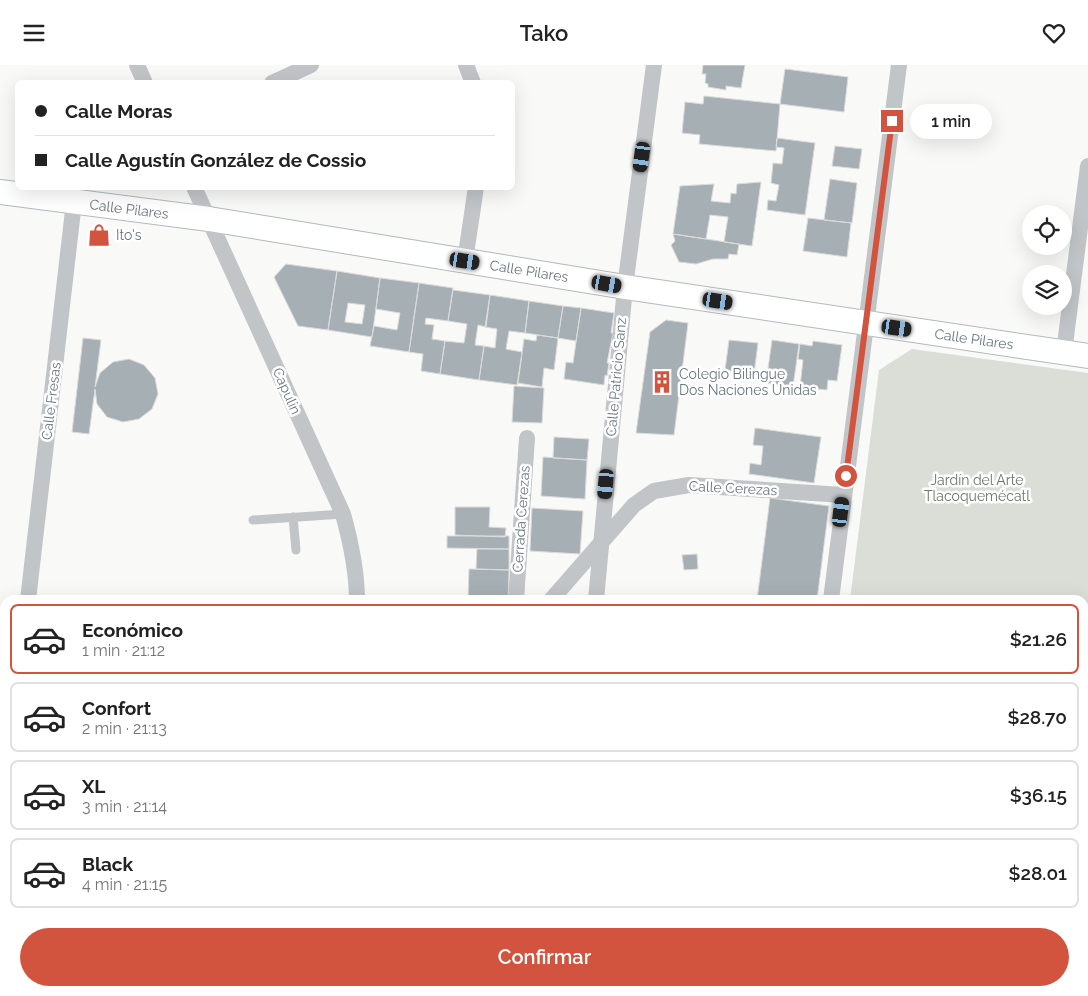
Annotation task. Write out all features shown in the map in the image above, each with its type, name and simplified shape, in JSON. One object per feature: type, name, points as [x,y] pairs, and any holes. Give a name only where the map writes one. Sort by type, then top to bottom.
[{"type":"street","points":[[137,65],[144,80]]},
{"type":"street","points":[[278,80],[311,65]]},
{"type":"street","points":[[466,65],[472,80]]},
{"type":"street","name":"Calle Patricio Sanz","points":[[596,595],[624,287],[654,65]]},
{"type":"street","points":[[832,595],[899,65]]},
{"type":"street","points":[[1064,352],[1088,166]]},
{"type":"street","name":"Capulin","points":[[195,190],[343,514],[352,550],[357,584],[356,595]]},
{"type":"street","points":[[465,261],[476,190]]},
{"type":"street","name":"Calle Pilares","points":[[0,192],[208,219],[624,287],[1088,356]]},
{"type":"street","name":"Calle Fresas","points":[[29,595],[74,202]]},
{"type":"street","name":"Cerrada Cerezas","points":[[516,595],[527,438]]},
{"type":"street","name":"Calle Cerezas","points":[[555,595],[639,501],[654,491],[670,487],[710,485],[843,495]]},
{"type":"lane","points":[[252,519],[343,514]]},
{"type":"lane","points":[[293,517],[296,550]]},
{"type":"green space","name":"Jardín del Arte Tlacoquemécatl","points":[[912,349],[1088,373],[1088,595],[851,595],[879,370]]},
{"type":"building","points":[[703,65],[745,65],[741,88],[726,86],[726,90],[708,87],[708,84],[705,83],[706,74],[702,74]]},
{"type":"building","points":[[785,69],[848,77],[844,112],[780,104]]},
{"type":"building","points":[[704,96],[780,104],[776,151],[699,144],[700,135],[682,133],[685,102],[703,104]]},
{"type":"building","points":[[777,138],[815,143],[805,215],[767,210],[768,200],[776,201],[779,185],[771,183],[773,163],[782,164],[784,148],[776,147]]},
{"type":"building","points":[[835,146],[862,149],[859,169],[832,166]]},
{"type":"building","points":[[830,179],[857,183],[852,223],[824,220]]},
{"type":"building","points":[[761,182],[752,246],[724,242],[728,217],[710,215],[706,239],[673,234],[680,186],[714,184],[711,201],[730,203],[731,193],[736,194],[737,184]]},
{"type":"building","points":[[808,218],[851,223],[847,257],[803,251]]},
{"type":"building","points":[[673,234],[739,244],[737,255],[729,254],[728,259],[713,259],[696,264],[679,262],[671,245],[675,241]]},
{"type":"building","points":[[286,264],[337,271],[328,330],[298,326],[274,277]]},
{"type":"building","points":[[337,271],[380,278],[372,337],[328,330]],"holes":[[[348,303],[365,305],[362,324],[345,322]]]},
{"type":"building","points":[[380,278],[419,283],[409,352],[370,346],[374,326],[397,330],[400,313],[376,309]]},
{"type":"building","points":[[419,283],[453,288],[448,321],[426,318],[425,324],[434,325],[432,339],[445,341],[440,374],[421,371],[423,354],[409,352]]},
{"type":"building","points":[[453,290],[490,295],[486,327],[478,325],[475,345],[484,346],[479,380],[440,374],[445,341],[464,343],[467,324],[448,321]]},
{"type":"building","points":[[490,295],[529,301],[525,333],[509,331],[506,349],[522,352],[517,385],[479,380],[484,346],[495,348],[497,329],[485,327]]},
{"type":"building","points":[[529,301],[563,306],[558,338],[525,333]]},
{"type":"building","points":[[563,306],[581,308],[576,341],[558,338]]},
{"type":"building","points":[[581,308],[614,313],[611,333],[613,333],[607,363],[609,363],[604,385],[564,379],[566,362],[573,363]]},
{"type":"building","name":"Colegio Bilingue Dos Naciones Unidas","points":[[666,320],[688,323],[674,435],[636,433],[650,332]]},
{"type":"building","points":[[537,335],[558,338],[554,370],[544,368],[542,387],[518,383],[524,339],[536,341]]},
{"type":"building","points":[[83,338],[101,340],[95,387],[100,373],[113,362],[129,359],[144,365],[155,378],[158,394],[152,409],[139,419],[123,422],[107,417],[97,404],[95,389],[89,434],[72,432]]},
{"type":"building","points":[[729,340],[758,343],[754,374],[725,370]]},
{"type":"building","points":[[772,340],[799,344],[793,387],[766,383]]},
{"type":"building","points":[[813,341],[842,345],[837,381],[828,380],[827,390],[800,387],[803,360],[798,359],[800,344],[812,346]]},
{"type":"building","points":[[514,386],[544,388],[542,423],[512,422]]},
{"type":"building","points":[[755,428],[821,437],[814,483],[749,474],[750,463],[761,465],[763,446],[753,445]]},
{"type":"building","points":[[554,437],[589,439],[587,460],[553,458]]},
{"type":"building","points":[[543,457],[587,460],[585,499],[541,496]]},
{"type":"building","points":[[770,498],[829,506],[818,595],[758,595]]},
{"type":"building","points":[[455,507],[490,507],[489,527],[506,528],[505,537],[455,535]]},
{"type":"building","points":[[532,508],[583,511],[580,554],[530,551]]},
{"type":"building","points":[[447,536],[509,536],[509,549],[447,548]]},
{"type":"building","points":[[477,549],[509,549],[509,570],[476,569]]},
{"type":"building","points":[[697,554],[698,569],[684,570],[682,555]]},
{"type":"building","points":[[469,569],[509,570],[508,595],[468,595]]},
{"type":"place","name":"Ito's","points":[[99,235]]},
{"type":"place","name":"Colegio Bilingue Dos Naciones Unidas","points":[[662,382]]},
{"type":"route","points":[[846,476],[892,121]]}]
